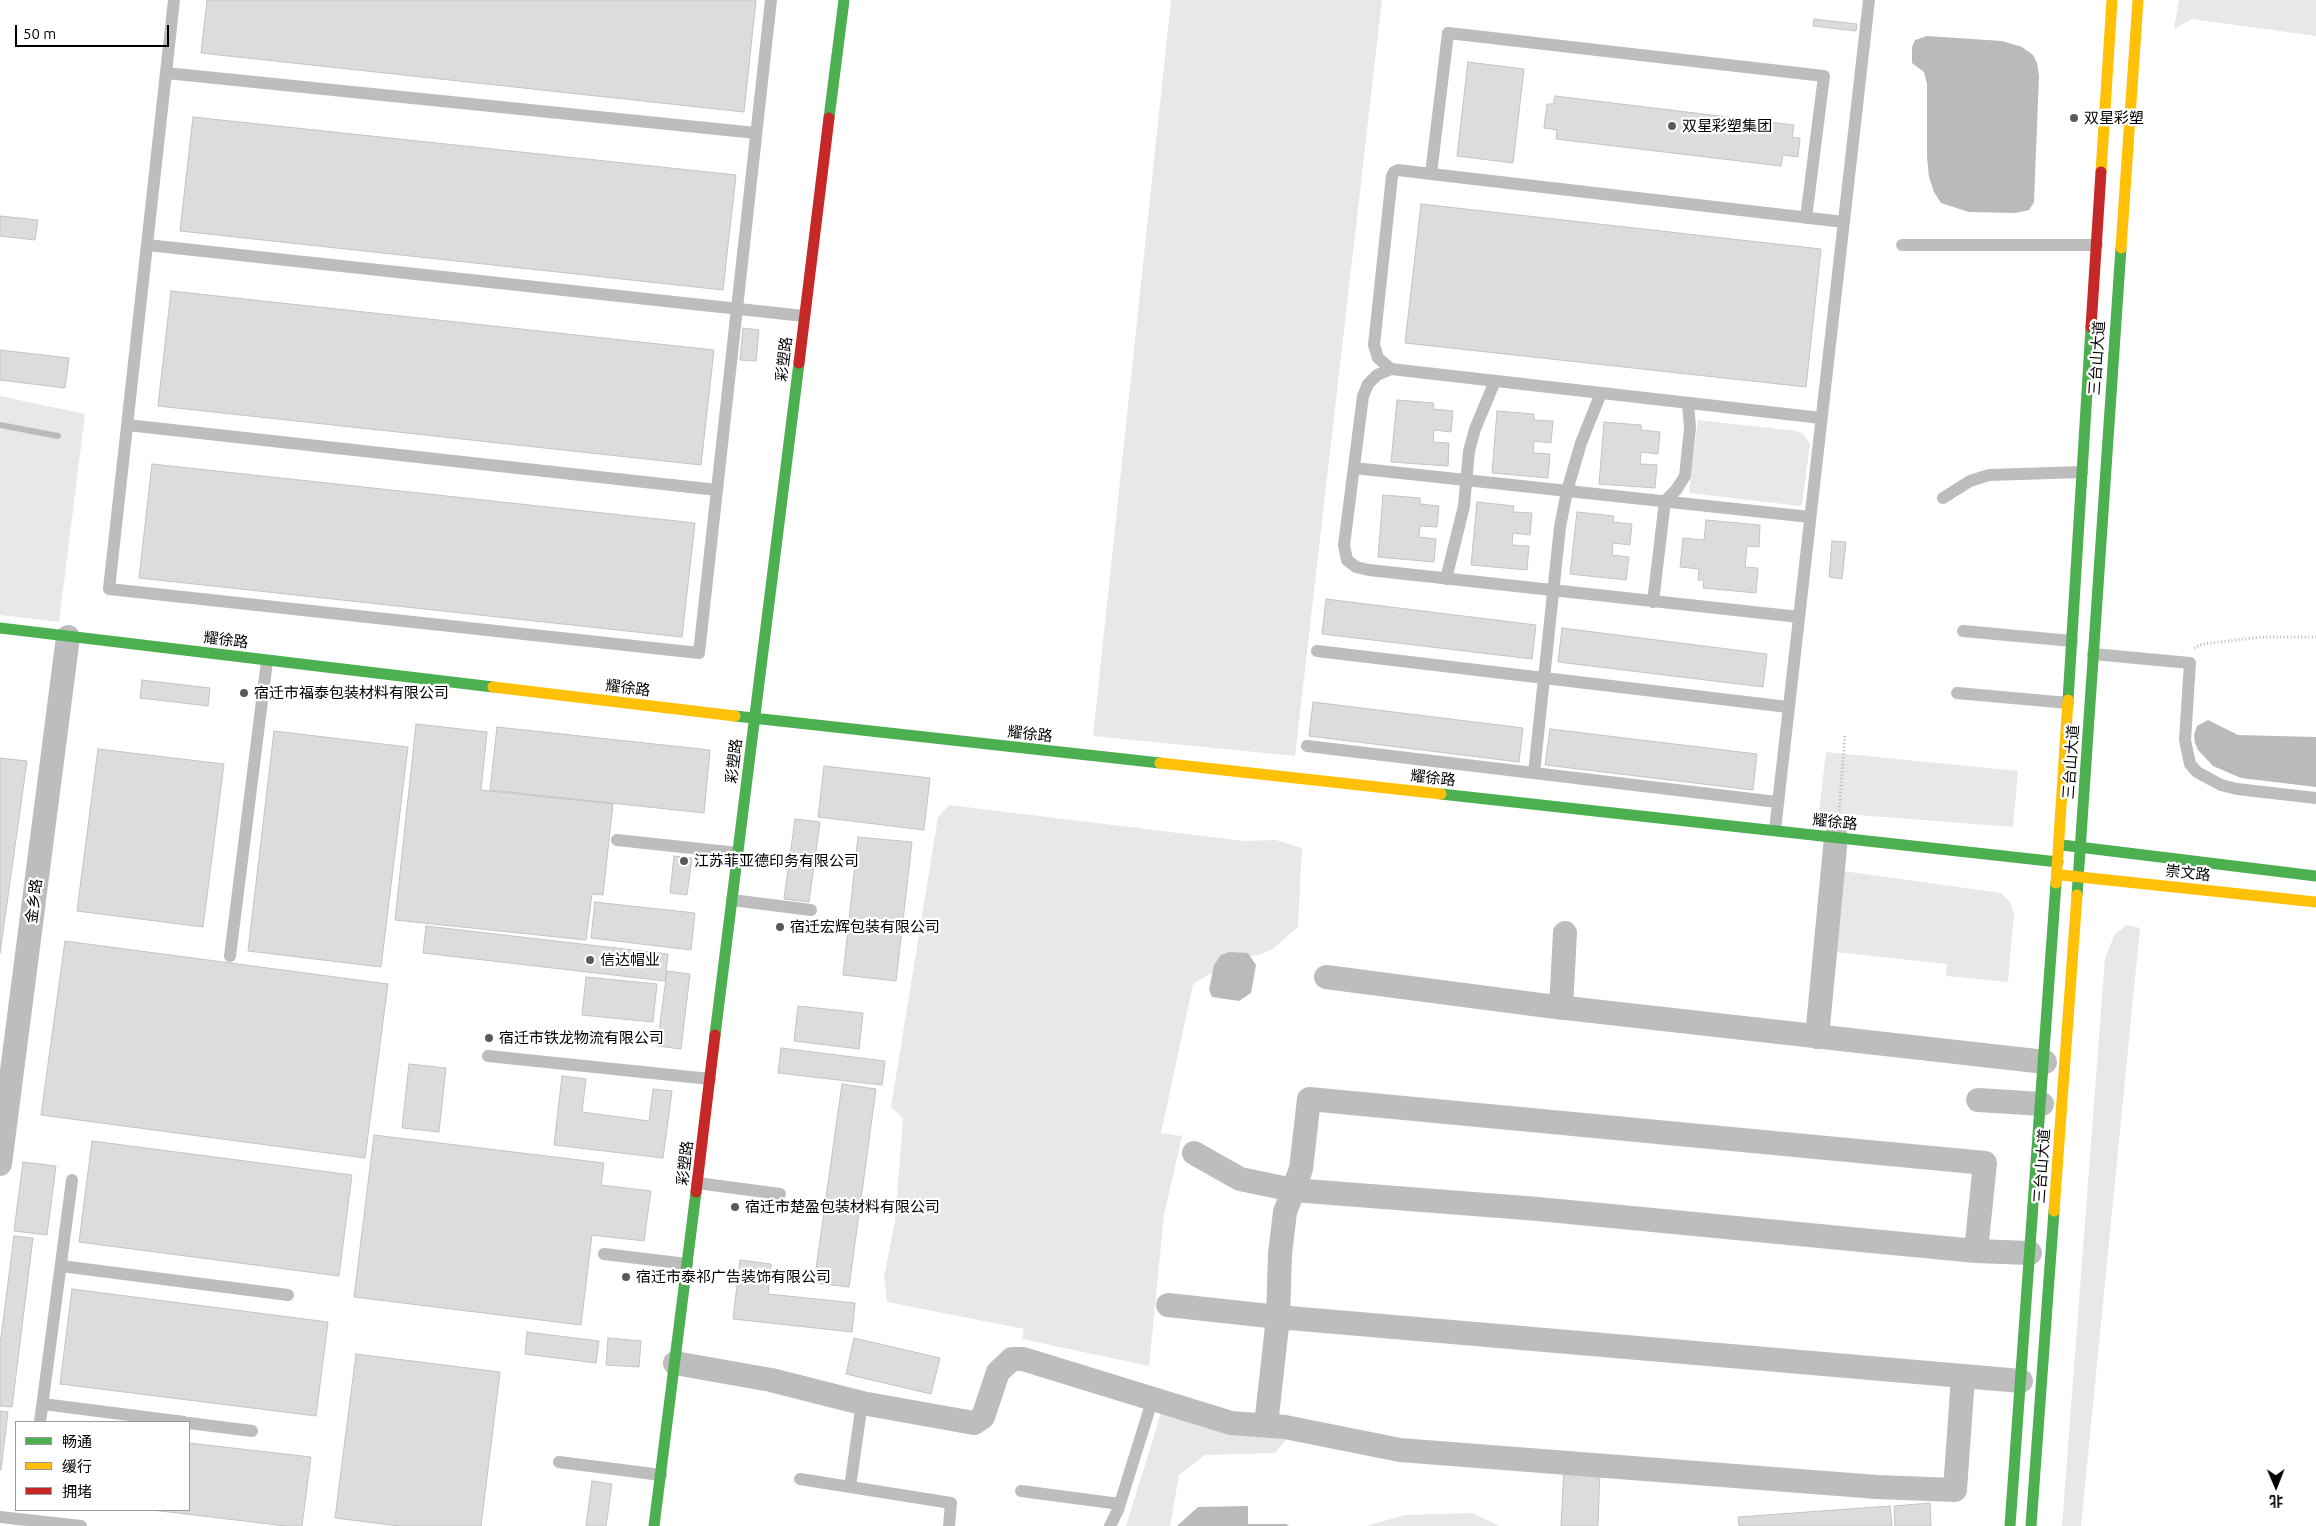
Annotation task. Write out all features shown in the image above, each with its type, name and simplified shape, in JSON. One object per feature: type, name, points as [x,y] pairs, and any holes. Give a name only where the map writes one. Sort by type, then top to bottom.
[{"type":"street","name":"彩塑路","points":[[654,1526],[844,0]]},
{"type":"street","name":"三台山大道","points":[[2010,1526],[2045,1062],[2112,0]]},
{"type":"street","name":"三台山大道","points":[[2031,1526],[2079,877],[2138,0]]},
{"type":"street","name":"耀徐路","points":[[0,628],[754,718],[2058,862]]},
{"type":"street","name":"金乡路","points":[[1,1156],[68,637]]},
{"type":"street","points":[[1817,1036],[1836,837]]},
{"type":"street","name":"崇文路","points":[[2059,844],[2316,876]]},
{"type":"street","name":"崇文路","points":[[2057,874],[2316,902]]},
{"type":"street","points":[[1560,1008],[1566,933]]},
{"type":"street","points":[[1326,977],[1560,1008],[2045,1062]]},
{"type":"street","points":[[1266,1425],[1278,1318],[1280,1254],[1286,1212],[1302,1168],[1309,1098],[1985,1163],[1976,1251]]},
{"type":"street","points":[[1978,1100],[2042,1104]]},
{"type":"street","points":[[1194,1153],[1240,1179],[1293,1190],[1538,1209],[1976,1251],[2030,1253]]},
{"type":"street","points":[[1168,1305],[1278,1318],[2021,1381]]},
{"type":"street","points":[[675,1363],[771,1380],[862,1403],[974,1423],[984,1417],[998,1372],[1012,1358],[1023,1359],[1231,1422],[1266,1425],[1400,1450],[1877,1486],[1955,1490],[1962,1377]]},
{"type":"lane","points":[[174,0],[109,589],[699,653],[771,0]]},
{"type":"lane","points":[[1774,830],[1869,0]]},
{"type":"lane","points":[[1431,174],[1448,33],[1824,76],[1806,218]]},
{"type":"lane","points":[[166,72],[756,133]]},
{"type":"lane","points":[[1391,369],[1378,358],[1374,345],[1392,176],[1398,170],[1844,222]]},
{"type":"lane","points":[[147,245],[804,316]]},
{"type":"lane","points":[[1902,245],[2097,245]]},
{"type":"lane","points":[[1799,617],[1369,570],[1356,567],[1347,560],[1344,545],[1363,396],[1368,384],[1377,375],[1391,369],[1821,418]]},
{"type":"lane","points":[[1446,579],[1462,516],[1475,429],[1495,381]]},
{"type":"lane","points":[[1534,773],[1560,526],[1567,491],[1581,443],[1601,393]]},
{"type":"lane","points":[[1653,602],[1665,501],[1676,490],[1685,476],[1690,428],[1688,403]]},
{"type":"lane","points":[[127,425],[717,490]]},
{"type":"lane","points":[[1354,468],[1810,517]]},
{"type":"lane","points":[[1943,498],[1970,481],[1989,475],[2082,472]]},
{"type":"lane","points":[[1963,631],[2072,641]]},
{"type":"lane","points":[[1316,651],[1788,707]]},
{"type":"lane","points":[[2093,654],[2190,663],[2185,740],[2190,764],[2197,772],[2221,784],[2237,789],[2316,798]]},
{"type":"lane","points":[[230,956],[267,660]]},
{"type":"lane","points":[[1957,693],[2068,703]]},
{"type":"lane","points":[[1307,746],[1777,802]]},
{"type":"lane","points":[[617,840],[738,853]]},
{"type":"lane","points":[[732,900],[811,910]]},
{"type":"lane","points":[[488,1056],[710,1079]]},
{"type":"lane","points":[[40,1421],[72,1180]]},
{"type":"lane","points":[[697,1184],[780,1194]]},
{"type":"lane","points":[[604,1254],[687,1264]]},
{"type":"lane","points":[[61,1266],[288,1295]]},
{"type":"lane","points":[[1110,1526],[1120,1504],[1153,1398]]},
{"type":"lane","points":[[850,1487],[862,1403]]},
{"type":"lane","points":[[43,1404],[176,1421]]},
{"type":"lane","points":[[190,1423],[252,1431]]},
{"type":"lane","points":[[559,1462],[661,1475]]},
{"type":"lane","points":[[800,1479],[952,1503],[949,1526]]},
{"type":"lane","points":[[1020,1491],[1120,1504]]},
{"type":"lane","points":[[0,1517],[81,1526]]},
{"type":"path","points":[[2190,663],[2195,647],[2202,644],[2261,637],[2316,637]]},
{"type":"path","points":[[1836,837],[1846,734]]},
{"type":"shaded area","points":[[1171,0],[1382,0],[1295,756],[1093,736]]},
{"type":"shaded area","points":[[2179,0],[2316,0],[2316,36],[2192,19],[2174,29]]},
{"type":"shaded area","points":[[1927,36],[2002,41],[2022,47],[2033,55],[2037,63],[2039,76],[2034,202],[2029,210],[2015,213],[1969,212],[1941,203],[1934,192],[1929,177],[1927,157],[1927,84],[1924,72],[1912,63],[1912,47],[1915,40]]},
{"type":"shaded area","points":[[0,396],[85,414],[59,622],[0,615]]},
{"type":"shaded area","points":[[1698,420],[1796,431],[1803,434],[1810,444],[1802,504],[1800,506],[1689,493]]},
{"type":"shaded area","points":[[2208,720],[2238,735],[2316,737],[2316,787],[2241,778],[2213,766],[2198,750],[2194,735],[2197,726]]},
{"type":"shaded area","points":[[1826,752],[2018,771],[2013,827],[1819,812]]},
{"type":"shaded area","points":[[949,805],[1244,841],[1276,840],[1302,848],[1298,927],[1274,948],[1262,954],[1235,959],[1193,984],[1161,1133],[1182,1136],[1164,1215],[1149,1366],[1022,1339],[1024,1329],[887,1302],[884,1277],[895,1221],[903,1118],[891,1107],[938,817]]},
{"type":"shaded area","points":[[1843,871],[2001,893],[2010,902],[2014,913],[2008,982],[1946,976],[1947,964],[1835,952]]},
{"type":"shaded area","points":[[2127,925],[2140,928],[2081,1526],[2062,1526],[2105,958],[2115,934]]},
{"type":"shaded area","points":[[1229,952],[1248,953],[1256,965],[1251,993],[1239,1001],[1212,997],[1209,990],[1214,965],[1221,955]]},
{"type":"shaded area","points":[[1162,1410],[1290,1435],[1275,1453],[1205,1455],[1179,1475],[1170,1526],[1126,1526]]},
{"type":"shaded area","points":[[1248,1506],[1248,1524],[1286,1524],[1289,1526],[1177,1526],[1198,1507]]},
{"type":"shaded area","points":[[1472,1513],[1500,1526],[1366,1526],[1405,1515]]},
{"type":"building","points":[[207,0],[756,0],[744,112],[201,53]]},
{"type":"building","points":[[1814,19],[1857,24],[1856,31],[1813,26]]},
{"type":"building","points":[[1468,62],[1524,69],[1513,163],[1457,156]]},
{"type":"building","points":[[1555,96],[1794,125],[1792,137],[1800,138],[1798,157],[1783,155],[1781,166],[1556,139],[1557,130],[1544,128],[1547,104],[1553,104]]},
{"type":"building","points":[[193,117],[736,175],[723,290],[180,231]]},
{"type":"building","points":[[1421,204],[1821,249],[1806,387],[1405,343]]},
{"type":"building","points":[[0,216],[38,220],[35,240],[0,236]]},
{"type":"building","points":[[171,291],[714,350],[701,465],[158,406]]},
{"type":"building","points":[[743,328],[759,330],[756,361],[740,360]]},
{"type":"building","points":[[0,350],[69,358],[65,388],[0,380]]},
{"type":"building","points":[[1397,400],[1434,403],[1433,409],[1453,411],[1451,432],[1434,430],[1433,442],[1449,443],[1448,466],[1391,462]]},
{"type":"building","points":[[1497,411],[1534,414],[1534,420],[1553,421],[1551,443],[1534,441],[1533,453],[1550,454],[1548,478],[1492,473]]},
{"type":"building","points":[[1604,422],[1641,425],[1641,430],[1660,432],[1658,454],[1641,452],[1640,464],[1657,465],[1655,488],[1599,484]]},
{"type":"building","points":[[152,464],[695,523],[682,637],[139,578]]},
{"type":"building","points":[[1383,495],[1420,498],[1420,504],[1439,506],[1437,527],[1420,526],[1419,537],[1436,539],[1434,562],[1378,557]]},
{"type":"building","points":[[1477,502],[1514,506],[1513,512],[1532,513],[1530,535],[1513,533],[1512,545],[1529,546],[1527,570],[1471,565]]},
{"type":"building","points":[[1577,512],[1614,516],[1613,522],[1632,524],[1630,545],[1613,543],[1612,555],[1629,557],[1626,580],[1570,574]]},
{"type":"building","points":[[1706,520],[1760,525],[1759,547],[1747,546],[1745,567],[1758,568],[1756,593],[1703,588],[1704,580],[1698,580],[1699,569],[1680,567],[1683,538],[1704,540]]},
{"type":"building","points":[[1832,541],[1846,542],[1842,579],[1829,577]]},
{"type":"building","points":[[1326,599],[1536,625],[1532,659],[1322,634]]},
{"type":"building","points":[[1562,628],[1767,654],[1763,687],[1558,662]]},
{"type":"building","points":[[142,680],[210,688],[208,706],[140,698]]},
{"type":"building","points":[[1313,702],[1523,728],[1519,762],[1309,736]]},
{"type":"building","points":[[416,724],[487,732],[481,790],[613,804],[603,895],[592,894],[586,940],[395,920]]},
{"type":"building","points":[[497,727],[710,750],[704,813],[490,790]]},
{"type":"building","points":[[1550,729],[1757,754],[1753,790],[1545,765]]},
{"type":"building","points":[[274,731],[408,747],[381,967],[248,951]]},
{"type":"building","points":[[98,749],[224,764],[203,927],[77,911]]},
{"type":"building","points":[[0,758],[27,761],[0,953]]},
{"type":"building","points":[[824,766],[930,778],[924,830],[818,817]]},
{"type":"building","points":[[795,819],[820,822],[809,902],[784,899]]},
{"type":"building","points":[[858,837],[912,842],[896,981],[843,975]]},
{"type":"building","points":[[674,856],[692,858],[687,895],[670,893]]},
{"type":"building","points":[[595,902],[695,913],[691,950],[591,938]]},
{"type":"building","points":[[426,926],[668,954],[665,981],[423,953]]},
{"type":"building","points":[[65,941],[388,984],[365,1158],[41,1115]]},
{"type":"building","points":[[667,971],[690,974],[681,1049],[657,1046]]},
{"type":"building","points":[[586,977],[657,984],[653,1022],[582,1015]]},
{"type":"building","points":[[798,1006],[863,1013],[859,1049],[794,1041]]},
{"type":"building","points":[[781,1048],[885,1061],[882,1085],[778,1073]]},
{"type":"building","points":[[409,1064],[446,1068],[439,1132],[402,1128]]},
{"type":"building","points":[[562,1076],[586,1079],[582,1112],[649,1121],[653,1089],[672,1091],[663,1158],[554,1145]]},
{"type":"building","points":[[842,1084],[876,1089],[849,1287],[814,1283]]},
{"type":"building","points":[[374,1135],[604,1163],[601,1185],[651,1191],[644,1241],[592,1235],[581,1325],[354,1297]]},
{"type":"building","points":[[92,1141],[352,1175],[339,1276],[79,1242]]},
{"type":"building","points":[[23,1162],[56,1166],[47,1235],[14,1231]]},
{"type":"building","points":[[14,1236],[33,1238],[12,1407],[0,1406],[0,1345]]},
{"type":"building","points":[[740,1260],[771,1264],[768,1294],[855,1303],[852,1332],[733,1319]]},
{"type":"building","points":[[72,1289],[328,1322],[316,1416],[60,1384]]},
{"type":"building","points":[[527,1332],[599,1341],[596,1363],[525,1354]]},
{"type":"building","points":[[608,1338],[641,1341],[639,1367],[606,1365]]},
{"type":"building","points":[[854,1338],[940,1358],[931,1394],[846,1374]]},
{"type":"building","points":[[356,1354],[500,1372],[481,1526],[399,1526],[335,1518]]},
{"type":"building","points":[[0,1411],[8,1412],[1,1470],[0,1470]]},
{"type":"building","points":[[190,1443],[311,1457],[302,1526],[286,1526],[160,1511],[190,1511]]},
{"type":"building","points":[[1564,1468],[1600,1470],[1598,1526],[1561,1526]]},
{"type":"building","points":[[592,1481],[612,1484],[606,1526],[586,1526]]},
{"type":"building","points":[[1930,1503],[1931,1526],[1895,1526],[1894,1506]]},
{"type":"building","points":[[1890,1506],[1892,1526],[1739,1526],[1738,1517]]},
{"type":"waterway","points":[[0,425],[58,436]]},
{"type":"traffic: fast","points":[[829,118],[844,0]]},
{"type":"traffic: fast","points":[[2077,895],[2121,248]]},
{"type":"traffic: fast","points":[[2068,700],[2091,327]]},
{"type":"traffic: fast","points":[[715,1035],[799,363]]},
{"type":"traffic: fast","points":[[0,628],[493,687]]},
{"type":"traffic: fast","points":[[735,716],[1160,763]]},
{"type":"traffic: fast","points":[[1441,794],[2058,862]]},
{"type":"traffic: fast","points":[[2062,845],[2316,876]]},
{"type":"traffic: fast","points":[[2010,1526],[2056,883]]},
{"type":"traffic: fast","points":[[654,1526],[696,1192]]},
{"type":"traffic: fast","points":[[2031,1526],[2054,1211]]},
{"type":"traffic: slow","points":[[2101,172],[2112,0]]},
{"type":"traffic: slow","points":[[2121,248],[2138,0]]},
{"type":"traffic: slow","points":[[493,687],[735,716]]},
{"type":"traffic: slow","points":[[2056,883],[2068,700]]},
{"type":"traffic: slow","points":[[1160,763],[1441,794]]},
{"type":"traffic: slow","points":[[2061,875],[2316,902]]},
{"type":"traffic: slow","points":[[2054,1211],[2077,895]]},
{"type":"traffic: jam","points":[[799,363],[829,118]]},
{"type":"traffic: jam","points":[[2091,327],[2101,172]]},
{"type":"traffic: jam","points":[[696,1192],[715,1035]]},
{"type":"place","name":"双星彩塑","points":[[2074,118]]},
{"type":"place","name":"双星彩塑集团","points":[[1672,126]]},
{"type":"place","name":"宿迁市福泰包装材料有限公司","points":[[244,693]]},
{"type":"place","name":"江苏菲亚德印务有限公司","points":[[684,861]]},
{"type":"place","name":"宿迁宏辉包装有限公司","points":[[780,927]]},
{"type":"place","name":"信达帽业","points":[[590,960]]},
{"type":"place","name":"宿迁市铁龙物流有限公司","points":[[489,1038]]},
{"type":"place","name":"宿迁市楚盈包装材料有限公司","points":[[735,1207]]},
{"type":"place","name":"宿迁市泰祁广告装饰有限公司","points":[[626,1277]]}]
